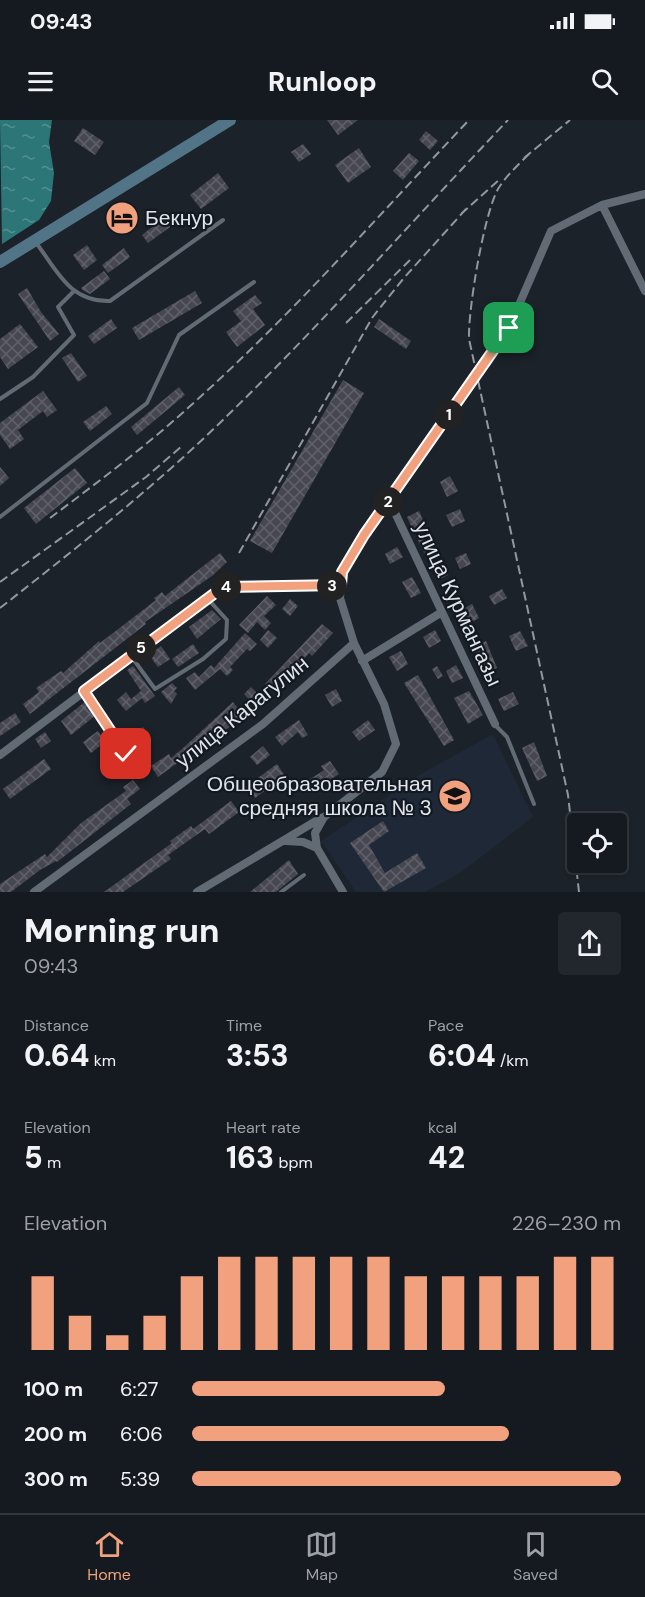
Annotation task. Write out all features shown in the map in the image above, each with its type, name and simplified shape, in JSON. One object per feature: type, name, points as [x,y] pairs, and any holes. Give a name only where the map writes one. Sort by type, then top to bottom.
[{"type":"main road","points":[[0,262],[213,124],[230,120]]},
{"type":"street","points":[[197,892],[324,817],[382,772],[396,744],[384,704],[354,643],[340,598],[342,572],[389,500],[509,328],[551,231],[602,205],[645,194]]},
{"type":"street","points":[[602,205],[645,291]]},
{"type":"street","name":"улица Курмангазы","points":[[389,500],[495,724]]},
{"type":"street","points":[[0,754],[223,587],[341,585]]},
{"type":"street","points":[[362,661],[442,612]]},
{"type":"street","name":"улица Карагулин","points":[[34,892],[263,724],[354,643]]},
{"type":"street","points":[[324,817],[315,833],[317,848],[343,892]]},
{"type":"street","points":[[284,841],[303,842],[317,848]]},
{"type":"lane","points":[[34,241],[73,292],[92,302],[110,302],[223,220]]},
{"type":"lane","points":[[0,517],[147,403],[179,335],[254,282]]},
{"type":"lane","points":[[0,399],[33,377],[74,335],[58,307],[73,292]]},
{"type":"lane","points":[[131,656],[155,689],[203,659],[226,639],[227,620],[207,598]]},
{"type":"lane","points":[[84,691],[126,754]]},
{"type":"lane","points":[[495,724],[507,737],[534,804]]},
{"type":"lane","points":[[281,892],[304,875]]},
{"type":"shaded area","name":"Общеобразовательная средняя школа № 3","points":[[493,734],[533,817],[460,873],[425,892],[356,892],[321,841],[419,775]]},
{"type":"water","points":[[0,120],[52,120],[49,142],[54,173],[51,201],[39,220],[2,244]]},
{"type":"building","points":[[327,120],[358,120],[338,135]]},
{"type":"building","points":[[83,128],[104,142],[95,155],[74,141]]},
{"type":"building","points":[[426,131],[438,141],[430,150],[419,140]]},
{"type":"building","points":[[303,144],[311,154],[299,162],[291,152]]},
{"type":"building","points":[[359,148],[371,167],[348,183],[335,165]]},
{"type":"building","points":[[409,153],[419,161],[403,180],[393,171]]},
{"type":"building","points":[[218,173],[229,188],[201,209],[190,195]]},
{"type":"building","name":"Бекнур","points":[[126,205],[136,218],[117,232],[107,219]]},
{"type":"building","points":[[164,218],[170,227],[148,243],[142,235]]},
{"type":"building","points":[[87,245],[97,260],[84,270],[73,255]]},
{"type":"building","points":[[124,248],[130,257],[108,273],[102,265]]},
{"type":"building","points":[[104,271],[110,279],[90,294],[81,288]]},
{"type":"building","points":[[27,288],[41,312],[59,334],[50,341],[18,294]]},
{"type":"building","points":[[195,291],[202,303],[139,340],[132,328]]},
{"type":"building","points":[[255,295],[262,303],[253,309],[265,325],[237,347],[226,332],[241,321],[233,311]]},
{"type":"building","points":[[111,319],[117,328],[94,344],[88,336]]},
{"type":"building","points":[[379,319],[411,341],[406,349],[374,327]]},
{"type":"building","points":[[20,324],[38,347],[8,369],[0,357],[0,339]]},
{"type":"building","points":[[71,353],[87,376],[78,382],[62,358]]},
{"type":"building","points":[[343,380],[364,393],[272,553],[250,541]]},
{"type":"building","points":[[179,387],[185,395],[137,435],[131,427]]},
{"type":"building","points":[[43,391],[57,410],[47,417],[43,411],[18,430],[24,439],[10,449],[0,435],[0,423]]},
{"type":"building","points":[[106,406],[112,414],[90,431],[83,422]]},
{"type":"building","points":[[0,467],[9,478],[0,486]]},
{"type":"building","points":[[75,468],[87,483],[36,524],[24,508]]},
{"type":"building","points":[[450,476],[458,491],[447,497],[440,482]]},
{"type":"building","points":[[460,509],[465,521],[452,527],[446,515]]},
{"type":"building","points":[[419,511],[425,525],[413,530],[407,517]]},
{"type":"building","points":[[430,535],[436,547],[424,553],[418,540]]},
{"type":"building","points":[[397,547],[403,557],[390,564],[385,554]]},
{"type":"building","points":[[220,553],[227,562],[212,576],[145,622],[146,624],[30,714],[23,704],[39,692],[36,688],[61,671],[63,673],[99,641],[100,643],[156,600],[154,598],[162,592],[165,596]]},
{"type":"building","points":[[466,553],[471,564],[460,569],[455,558]]},
{"type":"building","points":[[441,559],[448,575],[438,580],[430,564]]},
{"type":"building","points":[[412,577],[421,593],[411,598],[402,582]]},
{"type":"building","points":[[502,589],[507,598],[494,605],[489,596]]},
{"type":"building","points":[[267,596],[276,605],[264,616],[271,623],[265,630],[257,622],[248,633],[239,625]]},
{"type":"building","points":[[290,599],[298,606],[290,616],[282,609]]},
{"type":"building","points":[[472,604],[479,618],[465,626],[457,612]]},
{"type":"building","points":[[212,610],[221,619],[197,639],[189,627]]},
{"type":"building","points":[[322,624],[333,633],[312,656],[309,653],[287,679],[285,676],[271,690],[265,684]]},
{"type":"building","points":[[268,630],[277,638],[268,648],[260,640]]},
{"type":"building","points":[[435,630],[441,641],[429,648],[423,637]]},
{"type":"building","points":[[520,631],[528,646],[516,651],[509,636]]},
{"type":"building","points":[[245,633],[257,644],[250,651],[247,649],[230,667],[233,670],[227,676],[220,669],[195,690],[186,678],[195,672],[199,677],[211,665],[214,668]]},
{"type":"building","points":[[486,641],[497,668],[483,673],[474,647]]},
{"type":"building","points":[[193,644],[199,653],[178,667],[172,659]]},
{"type":"building","points":[[161,646],[170,659],[158,667],[149,655]]},
{"type":"building","points":[[401,651],[408,664],[397,671],[389,657]]},
{"type":"building","points":[[456,665],[463,678],[452,683],[446,671]]},
{"type":"building","points":[[133,666],[155,696],[145,703],[142,698],[126,711],[117,700],[126,692],[131,699],[141,691],[127,670]]},
{"type":"building","points":[[437,666],[443,676],[438,679],[432,669]]},
{"type":"building","points":[[418,675],[454,740],[444,746],[404,683]]},
{"type":"building","points":[[172,683],[177,688],[174,691],[177,694],[171,704],[161,692]]},
{"type":"building","points":[[251,687],[263,699],[255,706],[244,694]]},
{"type":"building","points":[[336,689],[342,701],[332,707],[325,695]]},
{"type":"building","points":[[469,691],[483,715],[468,724],[454,698]]},
{"type":"building","points":[[513,692],[519,704],[504,711],[498,699]]},
{"type":"building","points":[[86,701],[96,715],[71,735],[61,721]]},
{"type":"building","points":[[233,702],[244,716],[207,744],[184,767],[180,761],[158,777],[151,766],[169,754],[171,758]]},
{"type":"building","points":[[15,713],[21,722],[0,736],[0,723]]},
{"type":"building","points":[[299,720],[308,735],[302,738],[298,732],[282,746],[275,737]]},
{"type":"building","points":[[368,720],[375,730],[359,741],[352,732]]},
{"type":"building","points":[[143,727],[150,737],[138,746],[131,737]]},
{"type":"building","points":[[98,731],[106,741],[91,753],[83,742]]},
{"type":"building","points":[[45,732],[51,741],[41,748],[35,739]]},
{"type":"building","points":[[534,742],[547,776],[537,781],[522,748]]},
{"type":"building","points":[[263,746],[270,755],[257,765],[250,757]]},
{"type":"building","points":[[116,756],[120,762],[108,771],[104,766]]},
{"type":"building","points":[[44,759],[51,769],[10,799],[3,789]]},
{"type":"building","points":[[330,761],[339,774],[312,792],[306,782],[324,770],[321,766]]},
{"type":"building","points":[[277,764],[285,776],[255,798],[247,786]]},
{"type":"building","points":[[133,780],[140,789],[127,799],[131,804],[57,862],[40,870],[11,892],[0,892],[0,884],[45,854],[47,857],[81,823],[126,791],[123,787]]},
{"type":"building","points":[[231,801],[239,812],[209,834],[205,829],[168,855],[171,859],[123,892],[104,892],[172,843],[170,841],[191,826],[193,829]]},
{"type":"building","name":"Общеобразовательная средняя школа № 3","points":[[383,821],[389,831],[369,845],[385,873],[417,853],[426,868],[384,892],[350,843]]},
{"type":"building","points":[[289,860],[298,874],[276,892],[250,892]]},
{"type":"railway","points":[[50,518],[155,436],[226,373],[332,266],[469,120]]},
{"type":"railway","points":[[0,608],[129,505],[243,401],[320,322],[508,120]]},
{"type":"railway","points":[[524,158],[570,120]]},
{"type":"railway","points":[[529,154],[498,189],[487,219],[471,306],[469,339],[568,795],[579,892]]},
{"type":"railway","points":[[461,214],[501,178]]},
{"type":"railway","points":[[239,553],[372,318],[403,279],[466,209]]},
{"type":"railway","points":[[346,323],[410,260]]},
{"type":"railway","points":[[0,582],[146,477],[182,446]]},
{"type":"place","name":"Бекнур","points":[[122,218]]},
{"type":"place","name":"Общеобразовательная средняя школа № 3","points":[[455,796]]},
{"type":"route","points":[[126,754],[84,691],[223,587],[341,585],[342,572],[364,535],[509,328]]}]
